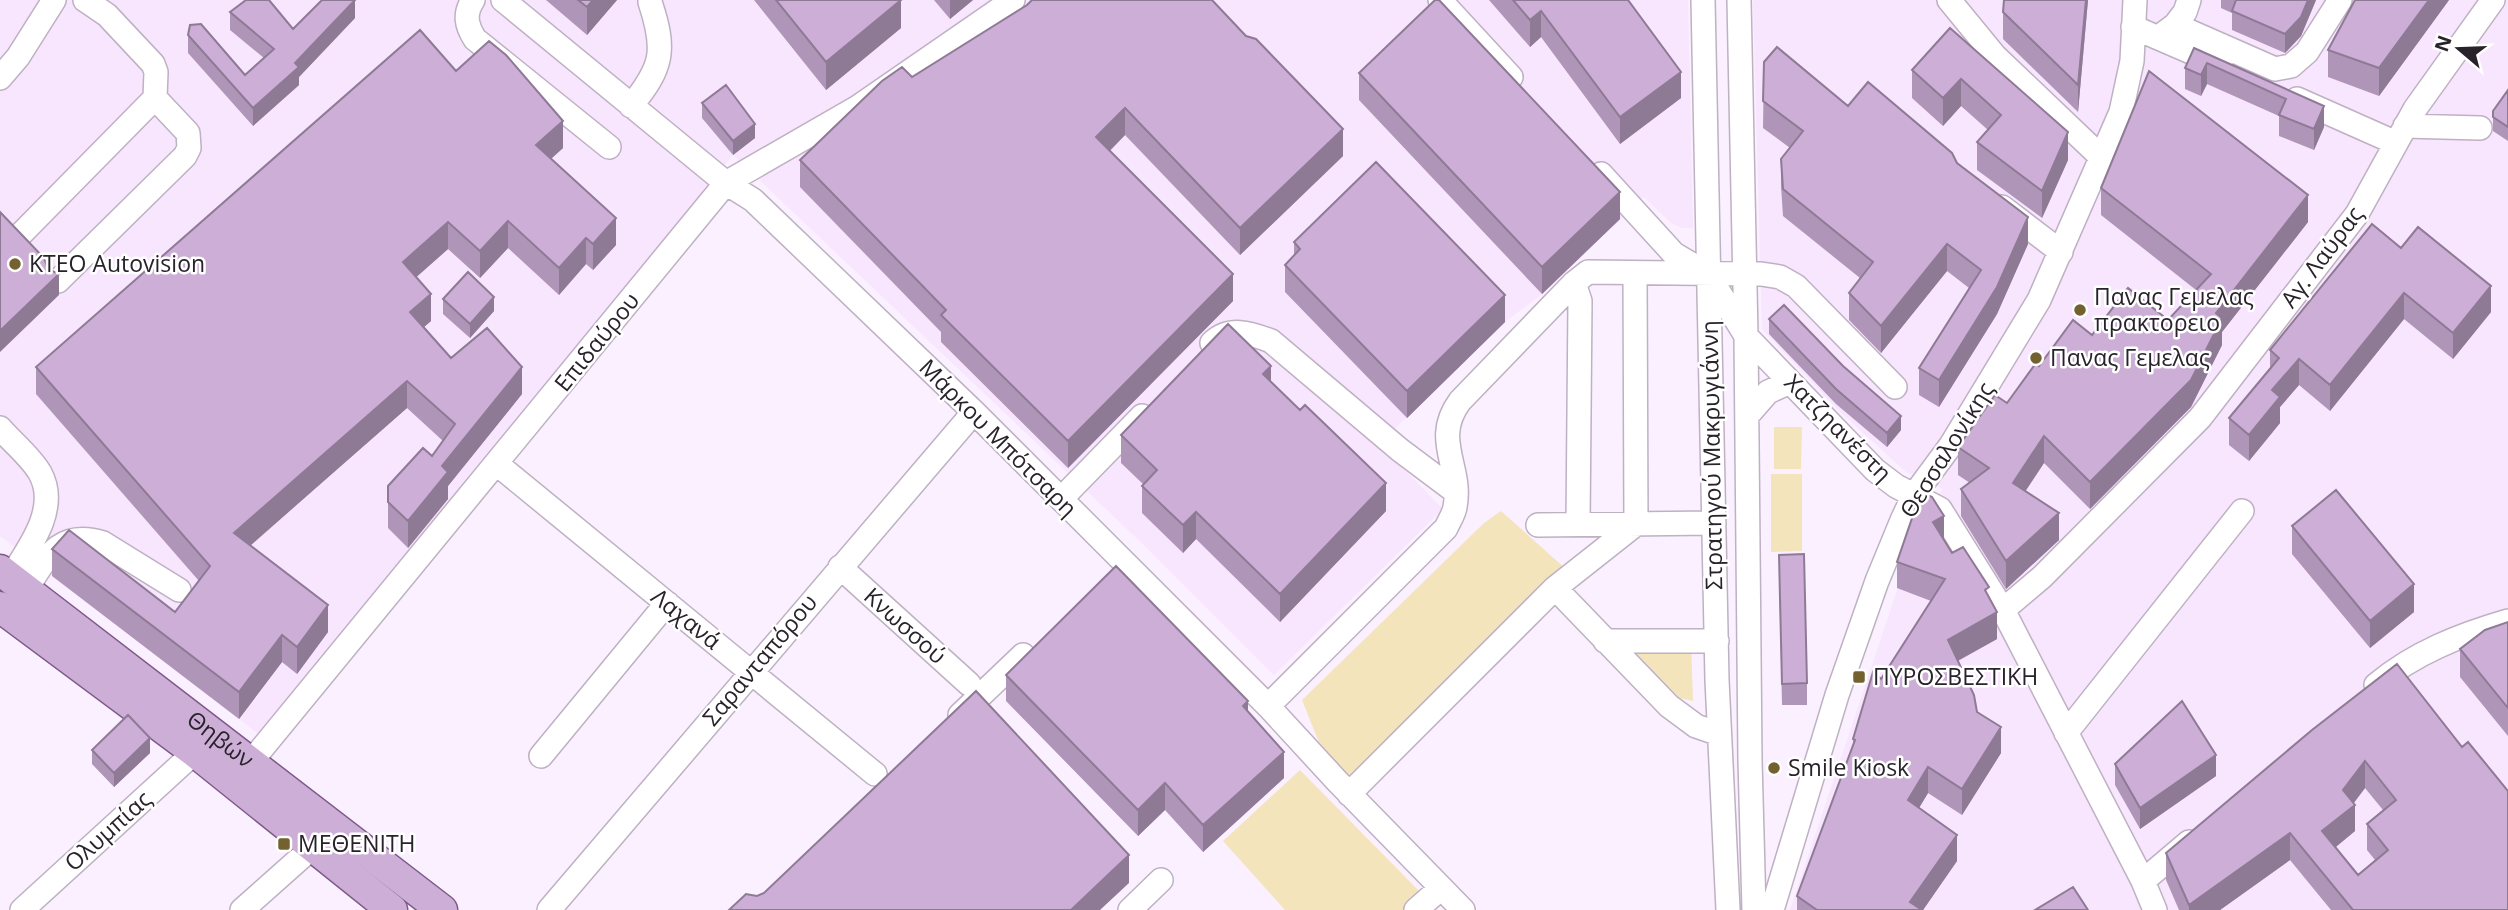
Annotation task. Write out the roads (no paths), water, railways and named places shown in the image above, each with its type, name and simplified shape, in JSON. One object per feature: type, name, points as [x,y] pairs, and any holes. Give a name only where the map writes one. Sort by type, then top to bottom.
[{"type":"main road","name":"Θηβών","points":[[12,579],[442,910]]},
{"type":"main road","name":"Θηβών","points":[[0,607],[195,752],[392,910]]},
{"type":"street","points":[[0,78],[18,57],[54,0]]},
{"type":"street","points":[[22,234],[155,97],[156,72],[153,64],[107,15],[85,0]]},
{"type":"street","points":[[473,0],[467,14],[467,27],[475,39],[609,147]]},
{"type":"street","name":"Μάρκου Μπότσαρη","points":[[503,0],[726,183],[753,200],[974,412],[1268,706],[1349,794],[1463,910]]},
{"type":"street","name":"Επιδαύρου","points":[[250,763],[726,183],[858,107],[1013,0]]},
{"type":"street","points":[[1440,0],[1524,91]]},
{"type":"street","name":"Στρατηγού Μακρυγιάννη","points":[[1703,0],[1719,734],[1728,910]]},
{"type":"street","name":"Στρατηγού Μακρυγιάννη","points":[[1739,0],[1754,910]]},
{"type":"street","points":[[1949,0],[1995,56],[2101,158]]},
{"type":"street","name":"Θεσσαλονίκης","points":[[1772,910],[1837,695],[1877,581],[1914,495],[1951,445],[2039,300],[2121,112],[2132,61],[2135,0]]},
{"type":"street","points":[[2167,31],[2185,12],[2189,0]]},
{"type":"street","points":[[2133,27],[2167,31],[2275,69],[2291,66],[2307,52],[2340,0]]},
{"type":"street","name":"Αγ. Λαύρας","points":[[2003,610],[2042,577],[2200,418],[2357,214],[2415,109],[2493,0]]},
{"type":"street","points":[[631,106],[647,87],[657,66],[661,46],[659,29],[650,2]]},
{"type":"street","points":[[2167,31],[2401,135],[2480,128]]},
{"type":"street","points":[[58,281],[185,156],[189,148],[188,134],[155,97]]},
{"type":"street","name":"Χατζηανέστη","points":[[1590,162],[1674,254],[1708,274],[1746,336],[1875,470],[1940,509],[2003,610],[2143,881],[2155,910]]},
{"type":"street","points":[[1987,195],[2061,252]]},
{"type":"street","points":[[1268,706],[1446,528],[1455,510],[1456,492],[1446,441],[1451,413],[1574,283],[1588,272],[1772,275],[1788,281],[1895,387]]},
{"type":"street","points":[[1635,273],[1636,524]]},
{"type":"street","points":[[1574,283],[1580,300],[1578,524]]},
{"type":"street","points":[[1201,354],[1220,335],[1234,332],[1251,334],[1270,341],[1400,450],[1456,492]]},
{"type":"street","points":[[1747,416],[1768,392],[1790,382]]},
{"type":"street","points":[[1061,499],[1154,402]]},
{"type":"street","name":"Σαρανταπόρου","points":[[548,910],[974,412]]},
{"type":"street","points":[[0,428],[40,473],[45,488],[43,521],[12,579]]},
{"type":"street","name":"Λαχανά","points":[[498,464],[751,672],[884,776],[874,797]]},
{"type":"street","points":[[2066,733],[2242,511]]},
{"type":"street","points":[[1538,525],[1714,523]]},
{"type":"street","points":[[1349,794],[1555,588],[1636,524]]},
{"type":"street","points":[[12,579],[44,561],[62,543],[83,539],[103,543],[179,590]]},
{"type":"street","name":"Κνωσσού","points":[[840,567],[969,684]]},
{"type":"street","points":[[1555,588],[1681,716],[1719,734]]},
{"type":"street","points":[[541,756],[667,603]]},
{"type":"street","points":[[2359,699],[2390,673],[2445,642],[2508,621]]},
{"type":"street","points":[[1605,641],[1717,640]]},
{"type":"street","points":[[943,731],[1023,655]]},
{"type":"street","name":"Ολυμπίας","points":[[25,909],[195,752]]},
{"type":"street","points":[[2143,881],[2205,829]]},
{"type":"street","points":[[242,910],[314,846]]},
{"type":"street","points":[[1130,910],[1161,880]]},
{"type":"street","points":[[1416,910],[1441,888]]},
{"type":"place","name":"ΚΤΕΟ Autovision","points":[[15,264]]},
{"type":"place","name":"Πανας Γεμελας πρακτορειο","points":[[2080,310]]},
{"type":"place","name":"Πανας Γεμελας","points":[[2036,358]]},
{"type":"place","name":"ΠΥΡΟΣΒΕΣΤΙΚΗ","points":[[1859,677]]},
{"type":"place","name":"Smile Kiosk","points":[[1774,768]]},
{"type":"place","name":"ΜΕΘΕΝΙΤΗ","points":[[284,844]]}]
